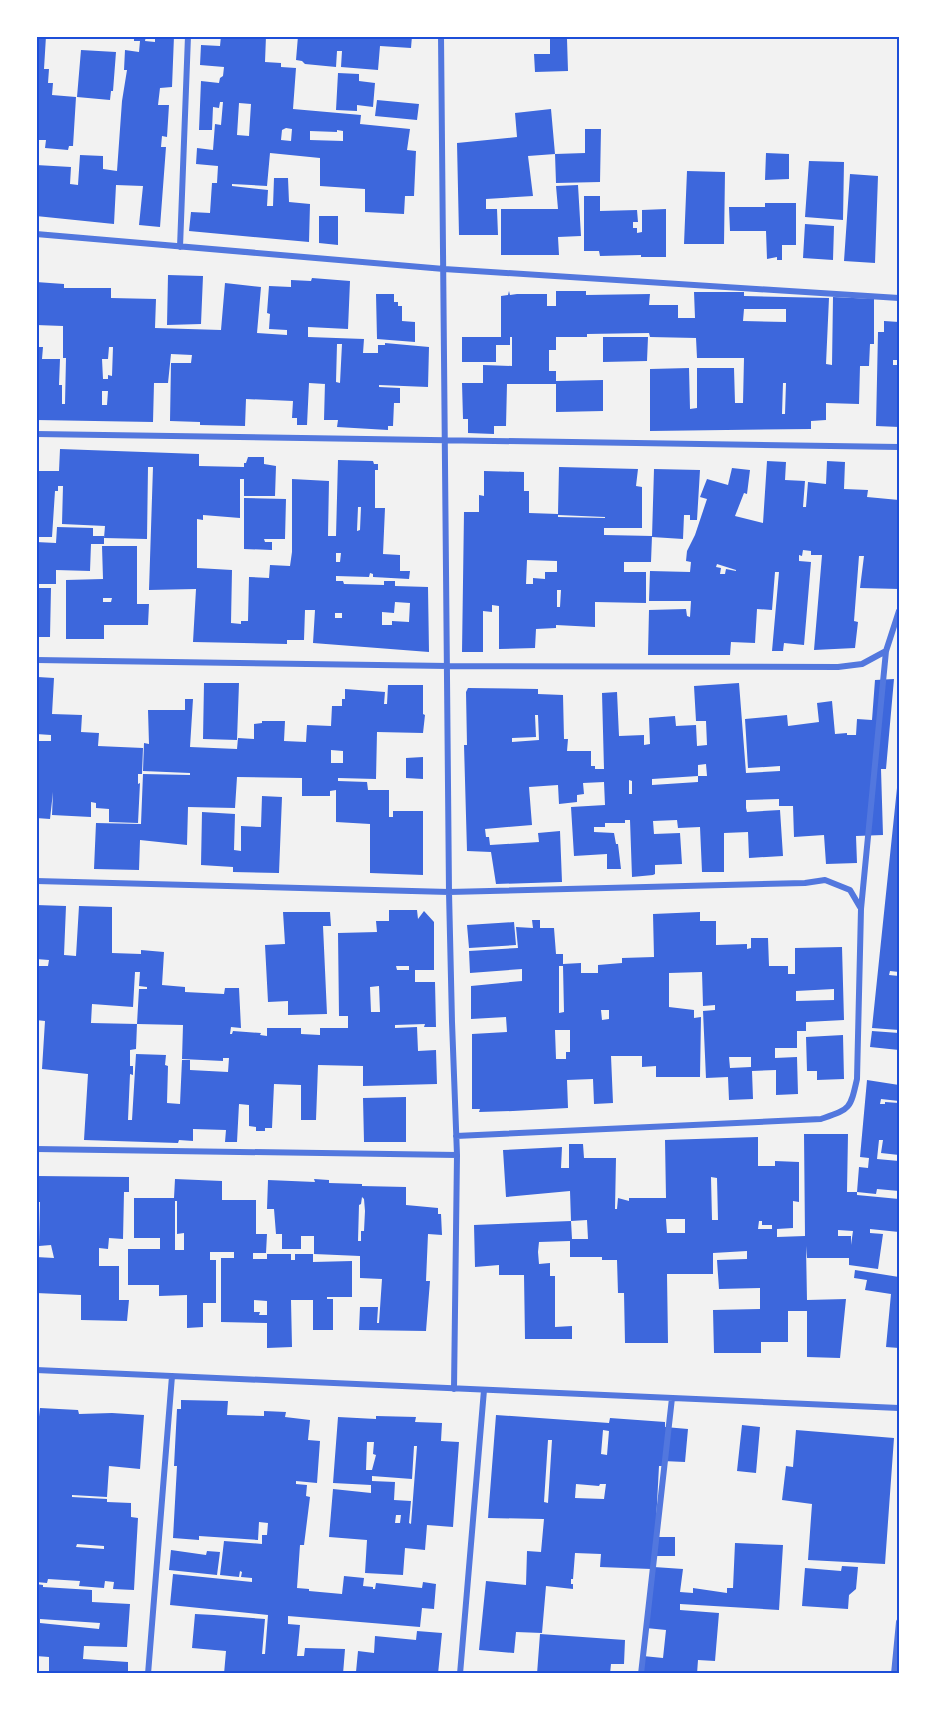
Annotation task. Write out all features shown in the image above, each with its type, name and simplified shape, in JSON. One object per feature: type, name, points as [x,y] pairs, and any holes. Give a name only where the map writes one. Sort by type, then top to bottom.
[{"type":"street","points":[[180,247],[188,36]]},
{"type":"street","points":[[441,36],[449,892],[457,1155],[454,1389]]},
{"type":"street","points":[[36,234],[444,269],[899,298]]},
{"type":"street","points":[[36,434],[899,447]]},
{"type":"street","points":[[456,1136],[821,1119],[843,1112],[852,1103],[857,1079],[861,909],[886,651],[898,620],[899,611]]},
{"type":"street","points":[[36,660],[448,666],[838,667],[862,664],[886,651]]},
{"type":"street","points":[[36,881],[449,892],[805,883],[825,880],[850,890],[861,909]]},
{"type":"street","points":[[36,1149],[457,1155]]},
{"type":"street","points":[[36,1370],[899,1408]]},
{"type":"street","points":[[148,1674],[172,1376]]},
{"type":"street","points":[[460,1674],[484,1390]]},
{"type":"street","points":[[641,1674],[672,1398]]},
{"type":"street","points":[[894,1674],[899,1622]]},
{"type":"building","points":[[36,36],[46,36],[44,69],[49,69],[48,83],[53,83],[52,95],[76,97],[73,146],[69,146],[68,150],[45,148],[46,140],[36,140]]},
{"type":"building","points":[[134,36],[146,36],[145,41],[155,42],[155,36],[174,36],[172,87],[160,88],[158,105],[169,105],[167,137],[162,136],[161,147],[166,147],[160,227],[139,225],[143,186],[116,185],[114,224],[36,216],[36,165],[71,167],[70,184],[78,185],[80,155],[103,156],[103,169],[117,171],[122,101],[127,70],[124,70],[125,50],[139,52],[140,41],[134,41]]},
{"type":"building","points":[[221,36],[266,36],[265,62],[281,63],[281,67],[296,68],[293,109],[361,115],[360,124],[410,129],[407,150],[416,151],[414,196],[405,196],[404,214],[365,212],[365,189],[320,186],[320,158],[270,153],[267,186],[232,184],[232,186],[268,190],[267,206],[273,206],[274,178],[288,178],[289,202],[310,204],[309,242],[189,231],[191,212],[210,213],[212,183],[217,183],[218,166],[196,164],[197,148],[213,150],[215,124],[221,125],[223,102],[220,102],[219,108],[213,107],[212,130],[199,130],[201,81],[219,83],[224,67],[200,65],[201,45],[220,46]],"holes":[[[239,103],[251,104],[249,136],[237,135]],[[292,129],[291,141],[281,140],[282,130]],[[337,130],[343,131],[343,141],[310,140],[310,131],[337,132]]]},
{"type":"building","points":[[298,36],[412,36],[411,48],[380,46],[378,70],[341,67],[342,51],[337,51],[336,67],[305,64],[296,60]]},
{"type":"building","points":[[550,39],[567,39],[568,71],[535,72],[534,54],[550,54]]},
{"type":"building","points":[[81,50],[116,52],[113,91],[111,91],[110,100],[77,97]]},
{"type":"building","points":[[338,73],[359,74],[359,81],[375,83],[373,107],[357,105],[357,111],[336,110]]},
{"type":"building","points":[[377,100],[419,104],[417,120],[375,116]]},
{"type":"building","points":[[551,109],[555,154],[528,156],[533,196],[486,199],[486,209],[497,209],[498,235],[459,235],[457,143],[517,137],[515,113]]},
{"type":"building","points":[[585,129],[601,129],[600,182],[556,183],[555,154],[585,153]]},
{"type":"building","points":[[766,153],[789,154],[789,179],[765,180]]},
{"type":"building","points":[[809,161],[844,162],[843,220],[805,217]]},
{"type":"building","points":[[687,171],[725,172],[724,244],[684,244]]},
{"type":"building","points":[[850,174],[878,176],[875,263],[844,261]]},
{"type":"building","points":[[578,185],[581,236],[558,237],[559,255],[501,255],[501,209],[558,209],[556,186]]},
{"type":"building","points":[[584,196],[600,196],[600,211],[637,210],[638,222],[633,222],[633,228],[637,228],[637,233],[642,232],[642,210],[666,209],[666,257],[600,256],[599,251],[584,251]]},
{"type":"building","points":[[765,203],[796,203],[796,245],[782,245],[782,260],[777,260],[777,257],[767,259],[766,231],[730,231],[729,207],[765,207]]},
{"type":"building","points":[[319,216],[338,216],[338,245],[319,243]]},
{"type":"building","points":[[805,224],[834,226],[833,260],[803,258]]},
{"type":"building","points":[[168,275],[203,276],[201,324],[167,325]]},
{"type":"building","points":[[312,278],[350,281],[348,329],[308,327],[308,337],[364,339],[363,353],[378,353],[378,345],[385,345],[385,343],[429,347],[428,387],[379,385],[379,387],[400,388],[400,403],[394,403],[393,426],[388,426],[388,430],[337,427],[338,420],[324,420],[325,384],[309,383],[307,425],[297,425],[297,418],[292,418],[293,401],[246,399],[245,426],[200,425],[200,422],[170,421],[171,363],[191,363],[192,355],[171,354],[168,383],[154,383],[153,422],[36,420],[36,347],[43,347],[42,359],[60,359],[59,385],[62,385],[62,404],[65,404],[66,358],[63,358],[63,326],[36,325],[36,282],[64,284],[64,288],[111,288],[111,298],[156,299],[155,328],[221,330],[225,283],[261,287],[257,333],[287,335],[287,330],[269,329],[270,314],[267,313],[269,286],[291,287],[291,280],[311,281]],"holes":[[[337,344],[342,344],[340,383],[336,382]],[[109,347],[113,347],[112,376],[108,375],[108,379],[103,379],[102,359],[108,359]],[[102,391],[108,391],[107,405],[102,405]]]},
{"type":"building","points":[[509,291],[510,295],[547,294],[547,306],[556,306],[556,291],[586,291],[586,295],[650,294],[649,305],[678,305],[678,318],[695,318],[694,292],[744,292],[744,296],[829,298],[826,364],[832,365],[833,297],[874,299],[874,344],[870,344],[869,366],[860,366],[859,404],[826,403],[826,420],[811,421],[811,429],[650,431],[650,369],[689,368],[690,409],[697,408],[697,368],[734,368],[735,403],[743,403],[744,358],[697,358],[696,338],[650,337],[649,333],[556,337],[556,350],[549,350],[549,371],[556,371],[556,381],[603,380],[603,411],[556,412],[556,384],[507,384],[506,426],[494,426],[494,434],[468,433],[468,419],[463,419],[462,383],[483,383],[483,365],[512,366],[512,337],[510,337],[510,345],[496,345],[496,362],[462,362],[462,337],[501,337],[501,296],[508,295]],"holes":[[[744,309],[786,309],[786,322],[743,321]],[[783,383],[786,383],[785,414],[782,414]]]},
{"type":"building","points":[[376,294],[394,294],[394,302],[402,306],[402,321],[415,322],[415,342],[377,339]]},
{"type":"building","points":[[884,321],[899,322],[899,360],[893,360],[893,365],[899,365],[899,427],[876,426],[878,332],[884,332]]},
{"type":"building","points":[[603,337],[648,337],[647,361],[603,362]]},
{"type":"building","points":[[60,449],[199,454],[199,466],[244,467],[248,457],[264,457],[264,464],[276,466],[275,496],[244,496],[244,479],[240,479],[240,518],[203,515],[203,520],[197,519],[197,568],[232,570],[231,623],[241,624],[241,621],[248,621],[249,577],[269,578],[270,565],[290,566],[292,479],[329,481],[328,536],[336,536],[338,460],[373,461],[374,464],[378,464],[378,470],[375,470],[375,508],[385,508],[383,554],[400,555],[400,571],[410,571],[409,579],[373,577],[370,573],[369,577],[336,576],[336,581],[343,581],[344,584],[384,585],[384,581],[395,581],[395,586],[428,587],[429,652],[313,643],[315,610],[305,610],[304,640],[287,640],[287,644],[193,642],[196,589],[149,590],[153,467],[148,467],[147,539],[104,538],[105,526],[62,524],[63,486],[58,486],[58,491],[55,491],[52,537],[36,537],[36,471],[59,471]],"holes":[[[358,507],[361,507],[360,530],[357,531]],[[336,553],[341,553],[340,562],[336,562]],[[395,602],[410,603],[409,622],[392,621],[392,625],[382,625],[382,612],[394,613]],[[335,613],[342,613],[342,618],[335,618]]]},
{"type":"building","points":[[767,461],[786,462],[785,480],[805,481],[803,507],[806,507],[808,482],[826,484],[827,461],[845,462],[844,489],[868,490],[867,497],[899,500],[899,589],[860,588],[864,556],[859,556],[854,621],[858,622],[855,648],[814,650],[822,555],[811,555],[811,551],[803,550],[802,556],[799,555],[799,561],[811,562],[804,645],[784,643],[783,651],[772,651],[779,572],[775,572],[772,610],[757,609],[755,643],[731,642],[730,655],[648,655],[649,610],[686,609],[687,616],[690,617],[691,601],[649,601],[650,571],[690,572],[691,562],[686,561],[687,551],[707,499],[700,497],[707,479],[728,485],[732,468],[750,470],[747,494],[744,493],[735,516],[763,523]],"holes":[[[717,564],[736,570],[726,569],[725,574],[720,574],[721,568],[716,567]]]},
{"type":"building","points":[[559,467],[638,469],[636,486],[642,487],[642,528],[604,528],[604,535],[652,536],[651,562],[624,562],[624,572],[646,572],[646,603],[595,602],[595,627],[556,625],[556,628],[536,629],[535,648],[499,649],[499,606],[492,605],[492,612],[483,611],[483,652],[462,652],[464,512],[479,512],[479,495],[484,496],[484,471],[524,472],[524,491],[529,491],[529,513],[558,514]],"holes":[[[558,515],[605,517],[605,518],[558,517]],[[527,560],[557,561],[557,572],[545,572],[545,579],[533,578],[533,584],[526,584]],[[557,590],[561,590],[560,607],[557,607]]]},
{"type":"building","points":[[654,469],[700,470],[697,520],[690,520],[690,515],[684,515],[683,539],[652,537]]},
{"type":"building","points":[[244,498],[286,499],[285,539],[264,539],[265,542],[272,542],[272,550],[244,549]]},
{"type":"building","points":[[57,527],[93,528],[93,536],[104,536],[104,544],[91,544],[90,571],[56,570],[56,584],[36,584],[36,542],[56,543]]},
{"type":"building","points":[[102,546],[137,546],[137,604],[149,604],[148,625],[104,625],[104,639],[66,639],[66,580],[103,579]],"holes":[[[103,598],[112,598],[111,602],[103,602]]]},
{"type":"building","points":[[36,588],[51,588],[50,637],[36,637]]},
{"type":"building","points":[[38,677],[54,678],[52,714],[82,715],[81,732],[99,733],[98,746],[143,748],[142,774],[138,774],[138,784],[140,783],[138,823],[109,822],[109,809],[96,808],[96,803],[91,802],[91,817],[52,815],[53,792],[50,819],[36,818],[36,741],[51,741],[51,735],[36,734]]},
{"type":"building","points":[[894,679],[886,769],[881,769],[883,835],[856,836],[857,863],[826,864],[824,835],[794,837],[793,806],[779,806],[779,799],[746,800],[746,808],[747,812],[780,810],[783,856],[749,858],[748,832],[724,833],[724,872],[702,872],[700,827],[678,828],[677,820],[653,821],[654,834],[680,833],[682,864],[655,865],[655,874],[632,877],[630,820],[625,820],[625,823],[605,823],[605,827],[594,827],[594,832],[614,833],[616,844],[618,844],[621,869],[607,869],[607,854],[574,856],[571,807],[605,805],[604,782],[583,783],[584,794],[577,795],[577,802],[559,804],[558,785],[529,787],[532,825],[485,829],[490,845],[539,842],[538,833],[560,831],[562,882],[496,884],[491,852],[467,851],[464,745],[467,745],[466,692],[468,688],[538,689],[538,694],[563,695],[564,739],[568,739],[567,751],[591,751],[591,766],[595,766],[595,769],[604,769],[602,693],[617,692],[619,736],[644,735],[644,745],[650,744],[649,718],[675,716],[676,726],[696,725],[697,746],[707,745],[706,721],[696,721],[694,686],[739,683],[746,773],[780,771],[780,766],[748,768],[745,719],[787,715],[788,726],[819,722],[817,703],[832,701],[835,734],[856,735],[857,719],[872,720],[875,680]],"holes":[[[535,715],[538,715],[539,740],[512,742],[512,738],[536,737]],[[706,764],[707,776],[698,776],[698,765]],[[698,776],[698,782],[652,785],[652,779]],[[629,780],[632,781],[632,794],[629,794]]]},
{"type":"building","points":[[204,683],[239,683],[237,740],[203,739]]},
{"type":"building","points":[[388,685],[423,685],[423,714],[425,715],[423,733],[377,732],[376,779],[338,778],[338,781],[367,782],[368,790],[389,790],[389,817],[393,817],[393,811],[423,811],[423,875],[370,873],[370,824],[336,822],[336,790],[330,791],[330,796],[302,796],[302,778],[237,777],[235,808],[188,807],[187,845],[140,840],[139,870],[94,869],[96,823],[141,824],[143,774],[190,775],[190,773],[143,771],[144,743],[149,744],[148,710],[185,710],[185,699],[193,699],[190,747],[237,749],[238,738],[254,739],[254,724],[262,723],[262,721],[285,721],[284,741],[306,742],[307,725],[331,726],[332,706],[342,706],[345,689],[385,692],[384,704],[387,704]],"holes":[[[331,750],[343,751],[343,763],[331,763]]]},
{"type":"building","points":[[423,757],[423,779],[406,778],[406,758]]},
{"type":"building","points":[[897,788],[899,788],[899,972],[890,971],[889,975],[899,976],[899,1030],[872,1028]]},
{"type":"building","points":[[262,796],[282,797],[279,873],[233,872],[233,867],[201,865],[202,812],[235,814],[234,850],[241,851],[241,826],[261,827]]},
{"type":"building","points":[[36,905],[66,906],[64,955],[76,956],[79,906],[112,907],[112,953],[141,954],[141,950],[164,952],[162,985],[185,987],[185,992],[224,994],[225,988],[239,988],[241,1028],[231,1027],[230,1034],[233,1031],[261,1033],[260,1035],[267,1036],[267,1028],[301,1028],[301,1034],[320,1035],[320,1028],[348,1028],[348,1016],[339,1016],[338,933],[377,932],[376,921],[389,921],[389,910],[417,910],[418,919],[424,911],[434,922],[434,970],[415,970],[415,982],[435,982],[436,1027],[424,1027],[425,1024],[395,1025],[395,1028],[417,1027],[418,1051],[436,1050],[437,1084],[363,1086],[363,1066],[318,1065],[316,1120],[301,1120],[301,1085],[274,1084],[272,1128],[256,1131],[256,1127],[249,1126],[249,1105],[239,1104],[237,1142],[225,1142],[226,1130],[193,1129],[193,1141],[179,1140],[178,1143],[84,1140],[88,1074],[42,1069],[45,1021],[36,1020],[36,966],[48,966],[49,960],[36,959]],"holes":[[[396,966],[409,966],[409,970],[397,970]],[[135,972],[140,972],[139,986],[147,987],[147,989],[139,989],[137,1024],[91,1023],[92,1004],[133,1007]],[[379,986],[380,1012],[371,1012],[370,987]],[[137,1024],[183,1025],[182,1059],[223,1061],[223,1058],[229,1058],[228,1072],[190,1070],[190,1060],[182,1060],[180,1104],[167,1103],[166,1055],[136,1054],[132,1120],[128,1120],[130,1074],[133,1075],[133,1066],[130,1066],[130,1050],[136,1049]]]},
{"type":"building","points":[[283,912],[330,912],[331,926],[323,926],[327,1014],[288,1015],[288,1001],[268,1002],[265,945],[285,944]]},
{"type":"building","points":[[700,912],[700,921],[716,921],[716,945],[747,944],[747,949],[751,948],[751,938],[768,938],[769,966],[788,966],[788,974],[795,974],[795,948],[842,947],[844,1020],[806,1022],[806,1031],[797,1031],[797,1048],[775,1048],[775,1058],[797,1057],[798,1094],[776,1095],[776,1070],[752,1071],[753,1099],[729,1100],[728,1077],[706,1078],[703,1011],[715,1010],[715,1005],[703,1006],[702,972],[669,973],[669,1007],[694,1010],[694,1018],[701,1017],[700,1077],[656,1077],[656,1066],[642,1067],[642,1056],[611,1056],[613,1103],[594,1104],[593,1079],[567,1080],[568,1108],[479,1112],[480,1109],[472,1109],[472,1034],[507,1032],[506,1017],[471,1019],[471,986],[522,981],[522,969],[470,973],[469,951],[518,948],[516,927],[533,928],[532,920],[540,920],[540,928],[554,928],[556,954],[563,954],[563,964],[581,963],[581,973],[598,973],[598,965],[622,963],[622,958],[654,957],[653,914]],"holes":[[[559,966],[563,966],[564,1012],[559,1013]],[[834,989],[834,1000],[796,1001],[796,991]],[[601,1010],[609,1010],[609,1019],[602,1020]],[[555,1030],[570,1030],[570,1052],[566,1052],[566,1059],[556,1059]],[[729,1057],[751,1057],[751,1067],[730,1068]]]},
{"type":"building","points":[[514,922],[516,945],[469,948],[467,925]]},
{"type":"building","points":[[872,1031],[899,1033],[899,1050],[870,1047]]},
{"type":"building","points":[[843,1035],[844,1079],[817,1080],[817,1071],[807,1071],[806,1037]]},
{"type":"building","points":[[867,1080],[899,1085],[899,1101],[881,1099],[880,1104],[899,1103],[899,1155],[881,1153],[883,1140],[879,1140],[877,1159],[899,1161],[899,1191],[877,1189],[876,1194],[857,1192],[859,1167],[868,1168],[869,1158],[860,1157]]},
{"type":"building","points":[[406,1097],[406,1142],[364,1142],[363,1098]]},
{"type":"building","points":[[36,1117],[39,1117],[38,1139],[36,1139]]},
{"type":"building","points":[[804,1134],[848,1134],[847,1192],[899,1199],[899,1232],[870,1229],[870,1233],[883,1234],[878,1269],[849,1265],[849,1258],[807,1258],[806,1246],[807,1300],[846,1299],[840,1358],[807,1357],[807,1311],[788,1311],[788,1342],[761,1342],[761,1353],[714,1353],[713,1310],[760,1309],[760,1288],[719,1289],[717,1260],[747,1259],[747,1251],[713,1253],[713,1274],[667,1274],[668,1343],[625,1343],[624,1293],[618,1293],[617,1260],[602,1260],[602,1257],[570,1257],[570,1241],[539,1242],[539,1264],[550,1263],[550,1276],[555,1276],[555,1327],[572,1326],[572,1339],[525,1339],[524,1275],[499,1275],[499,1265],[475,1267],[474,1225],[571,1221],[570,1191],[506,1197],[503,1150],[562,1147],[561,1168],[569,1168],[569,1144],[583,1144],[584,1158],[616,1158],[615,1209],[617,1209],[618,1198],[629,1201],[629,1198],[666,1198],[665,1140],[758,1137],[758,1166],[775,1166],[775,1161],[799,1162],[799,1202],[793,1201],[793,1228],[777,1229],[777,1237],[805,1236]],"holes":[[[711,1177],[717,1178],[718,1220],[712,1220]],[[666,1219],[685,1219],[685,1233],[667,1233]],[[587,1220],[588,1239],[572,1239],[571,1221]],[[759,1221],[762,1221],[762,1225],[772,1225],[772,1229],[758,1229]],[[838,1230],[853,1231],[851,1245],[851,1236],[838,1236]]]},
{"type":"building","points":[[37,1176],[129,1177],[129,1192],[124,1192],[123,1239],[109,1238],[108,1249],[99,1248],[99,1266],[119,1266],[119,1300],[129,1300],[127,1321],[81,1320],[81,1295],[36,1293],[36,1257],[54,1258],[51,1245],[39,1246],[40,1202],[36,1202]]},
{"type":"building","points":[[175,1179],[222,1181],[222,1200],[256,1200],[256,1234],[267,1234],[266,1253],[253,1253],[253,1259],[267,1259],[267,1254],[291,1254],[291,1260],[295,1260],[295,1254],[313,1254],[313,1262],[352,1261],[352,1297],[327,1297],[327,1299],[333,1299],[333,1330],[313,1330],[313,1300],[291,1300],[292,1347],[267,1348],[267,1323],[221,1322],[221,1258],[234,1258],[234,1252],[210,1252],[210,1260],[216,1260],[216,1303],[203,1303],[203,1327],[187,1328],[187,1295],[159,1296],[159,1285],[128,1285],[128,1249],[160,1249],[160,1238],[134,1238],[134,1198],[174,1198]],"holes":[[[175,1201],[177,1201],[177,1234],[184,1233],[184,1250],[175,1250]],[[254,1300],[267,1301],[267,1315],[254,1312]]]},
{"type":"building","points":[[314,1179],[329,1180],[329,1183],[362,1184],[362,1186],[406,1187],[406,1205],[438,1208],[438,1214],[441,1214],[442,1235],[428,1234],[426,1281],[430,1281],[426,1331],[359,1330],[360,1307],[378,1307],[377,1323],[379,1323],[382,1279],[360,1278],[360,1256],[314,1254],[314,1236],[301,1236],[301,1249],[282,1249],[282,1234],[276,1234],[274,1209],[267,1209],[268,1180],[315,1182]],"holes":[[[362,1197],[364,1199],[364,1231],[361,1231],[361,1241],[358,1241],[359,1205]]]},
{"type":"building","points":[[855,1270],[899,1277],[899,1348],[886,1347],[891,1294],[865,1290],[867,1280],[854,1278]]},
{"type":"building","points":[[181,1400],[228,1401],[227,1415],[264,1416],[264,1411],[286,1412],[285,1417],[310,1420],[308,1440],[320,1441],[317,1483],[296,1481],[296,1484],[307,1485],[306,1496],[310,1497],[304,1545],[300,1545],[297,1588],[342,1594],[344,1576],[364,1578],[363,1586],[373,1587],[373,1589],[376,1583],[422,1588],[423,1582],[436,1584],[434,1609],[422,1608],[420,1627],[288,1616],[288,1624],[300,1625],[297,1656],[304,1656],[305,1648],[345,1649],[343,1674],[224,1674],[226,1651],[192,1648],[195,1614],[265,1619],[262,1654],[265,1654],[268,1615],[170,1605],[173,1574],[252,1582],[252,1578],[241,1577],[242,1572],[240,1571],[239,1577],[220,1575],[224,1541],[262,1544],[262,1535],[267,1535],[268,1523],[259,1522],[258,1540],[199,1536],[199,1540],[173,1538],[177,1409],[181,1409]]},
{"type":"building","points":[[40,1408],[78,1410],[79,1414],[144,1415],[140,1469],[109,1466],[107,1497],[72,1495],[72,1497],[107,1499],[107,1502],[131,1503],[131,1517],[138,1518],[134,1590],[113,1589],[114,1582],[105,1581],[104,1588],[79,1586],[80,1581],[48,1579],[47,1583],[36,1582],[36,1443]],"holes":[[[77,1544],[104,1546],[104,1549],[76,1547]]]},
{"type":"building","points":[[496,1415],[609,1423],[610,1418],[665,1422],[665,1427],[688,1429],[685,1462],[663,1461],[662,1466],[659,1466],[655,1541],[656,1537],[675,1537],[675,1556],[655,1556],[654,1567],[683,1569],[680,1592],[693,1593],[693,1588],[727,1593],[727,1588],[733,1588],[735,1543],[783,1545],[779,1610],[680,1604],[680,1610],[719,1613],[715,1661],[698,1660],[697,1674],[642,1674],[643,1656],[663,1658],[666,1630],[646,1628],[651,1569],[600,1567],[601,1554],[575,1553],[573,1579],[571,1579],[573,1589],[546,1586],[542,1633],[516,1632],[514,1653],[479,1650],[486,1581],[526,1585],[527,1551],[541,1552],[544,1519],[488,1518]],"holes":[[[603,1430],[609,1431],[607,1455],[601,1454]],[[548,1440],[552,1440],[548,1503],[544,1502]],[[576,1484],[599,1486],[606,1484],[604,1499],[575,1498]]]},
{"type":"building","points":[[376,1416],[416,1417],[415,1422],[442,1423],[441,1441],[459,1442],[453,1527],[427,1525],[425,1550],[405,1548],[403,1575],[365,1573],[367,1540],[329,1537],[333,1489],[371,1493],[371,1485],[333,1483],[338,1417],[376,1419]],"holes":[[[367,1442],[374,1442],[373,1454],[376,1455],[372,1470],[366,1470]],[[414,1446],[417,1446],[411,1524],[409,1523],[411,1501],[394,1500],[395,1482],[372,1481],[372,1476],[412,1479]],[[396,1515],[401,1515],[400,1523],[395,1523]]]},
{"type":"building","points":[[742,1425],[760,1427],[756,1473],[737,1471]]},
{"type":"building","points":[[796,1430],[894,1438],[885,1564],[808,1560],[812,1504],[782,1500],[786,1466],[793,1467]]},
{"type":"building","points":[[171,1550],[206,1555],[207,1551],[220,1552],[217,1575],[169,1570]]},
{"type":"building","points":[[842,1566],[858,1567],[856,1589],[849,1595],[848,1609],[802,1606],[805,1568],[841,1571]]},
{"type":"building","points":[[36,1584],[43,1585],[43,1587],[92,1590],[92,1602],[130,1604],[127,1647],[84,1646],[83,1659],[128,1662],[128,1674],[49,1674],[49,1657],[36,1656]],"holes":[[[40,1619],[100,1623],[99,1629],[40,1623]]]},
{"type":"building","points":[[417,1631],[442,1633],[438,1674],[356,1672],[358,1651],[374,1653],[375,1636],[416,1640]]},
{"type":"building","points":[[540,1634],[625,1640],[624,1664],[611,1664],[610,1674],[537,1674]]}]
